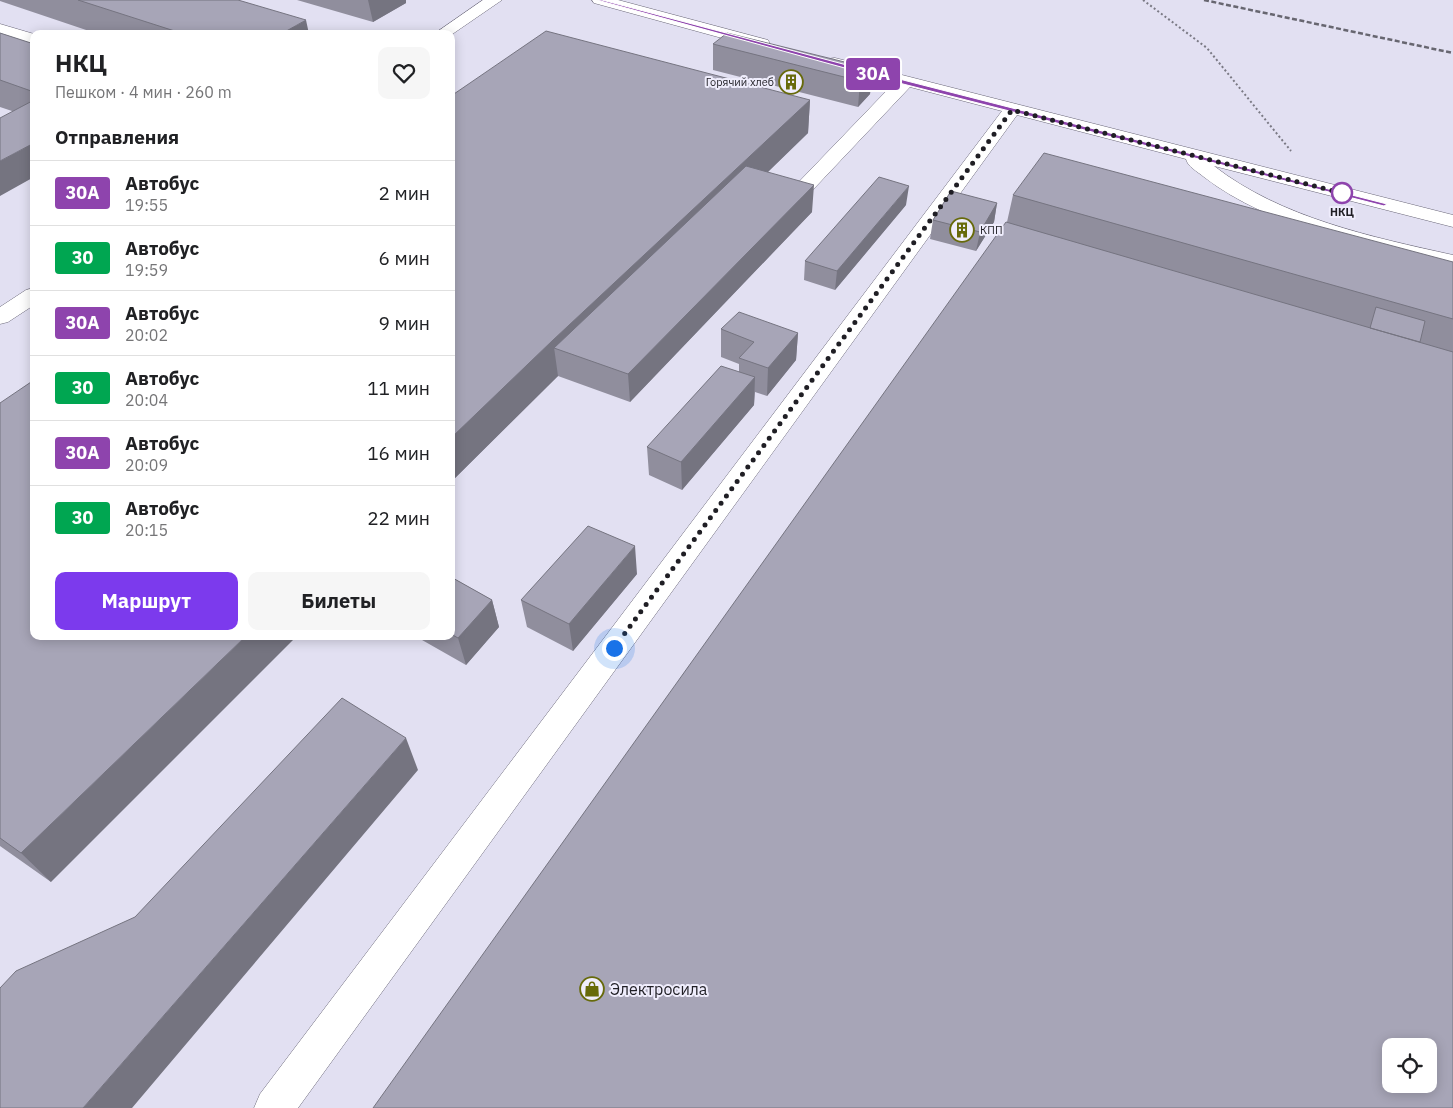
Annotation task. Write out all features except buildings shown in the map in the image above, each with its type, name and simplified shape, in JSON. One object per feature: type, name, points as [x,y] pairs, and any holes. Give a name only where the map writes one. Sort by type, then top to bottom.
[{"type":"street","points":[[448,30],[494,0]]},
{"type":"street","points":[[600,0],[781,49]]},
{"type":"street","points":[[0,29],[30,39]]},
{"type":"street","points":[[819,59],[1012,110],[1453,221]]},
{"type":"street","points":[[800,192],[905,82]]},
{"type":"street","points":[[274,1108],[1012,110]]},
{"type":"street","points":[[1186,153],[1225,183],[1272,207],[1317,225],[1408,251],[1453,261]]},
{"type":"street","points":[[0,317],[30,298]]},
{"type":"path","points":[[1142,0],[1207,48],[1292,152]]},
{"type":"railway","points":[[1204,0],[1453,53]]},
{"type":"bus line","name":"30А","points":[[600,0],[1012,110],[1384,204]]},
{"type":"place","name":"Горячий хлеб","points":[[791,82]]},
{"type":"place","name":"НКЦ","points":[[1342,193]]},
{"type":"place","name":"КПП","points":[[962,230]]},
{"type":"place","name":"Электросила","points":[[592,989]]},
{"type":"route","points":[[614,648],[1012,110],[1342,193]]}]
